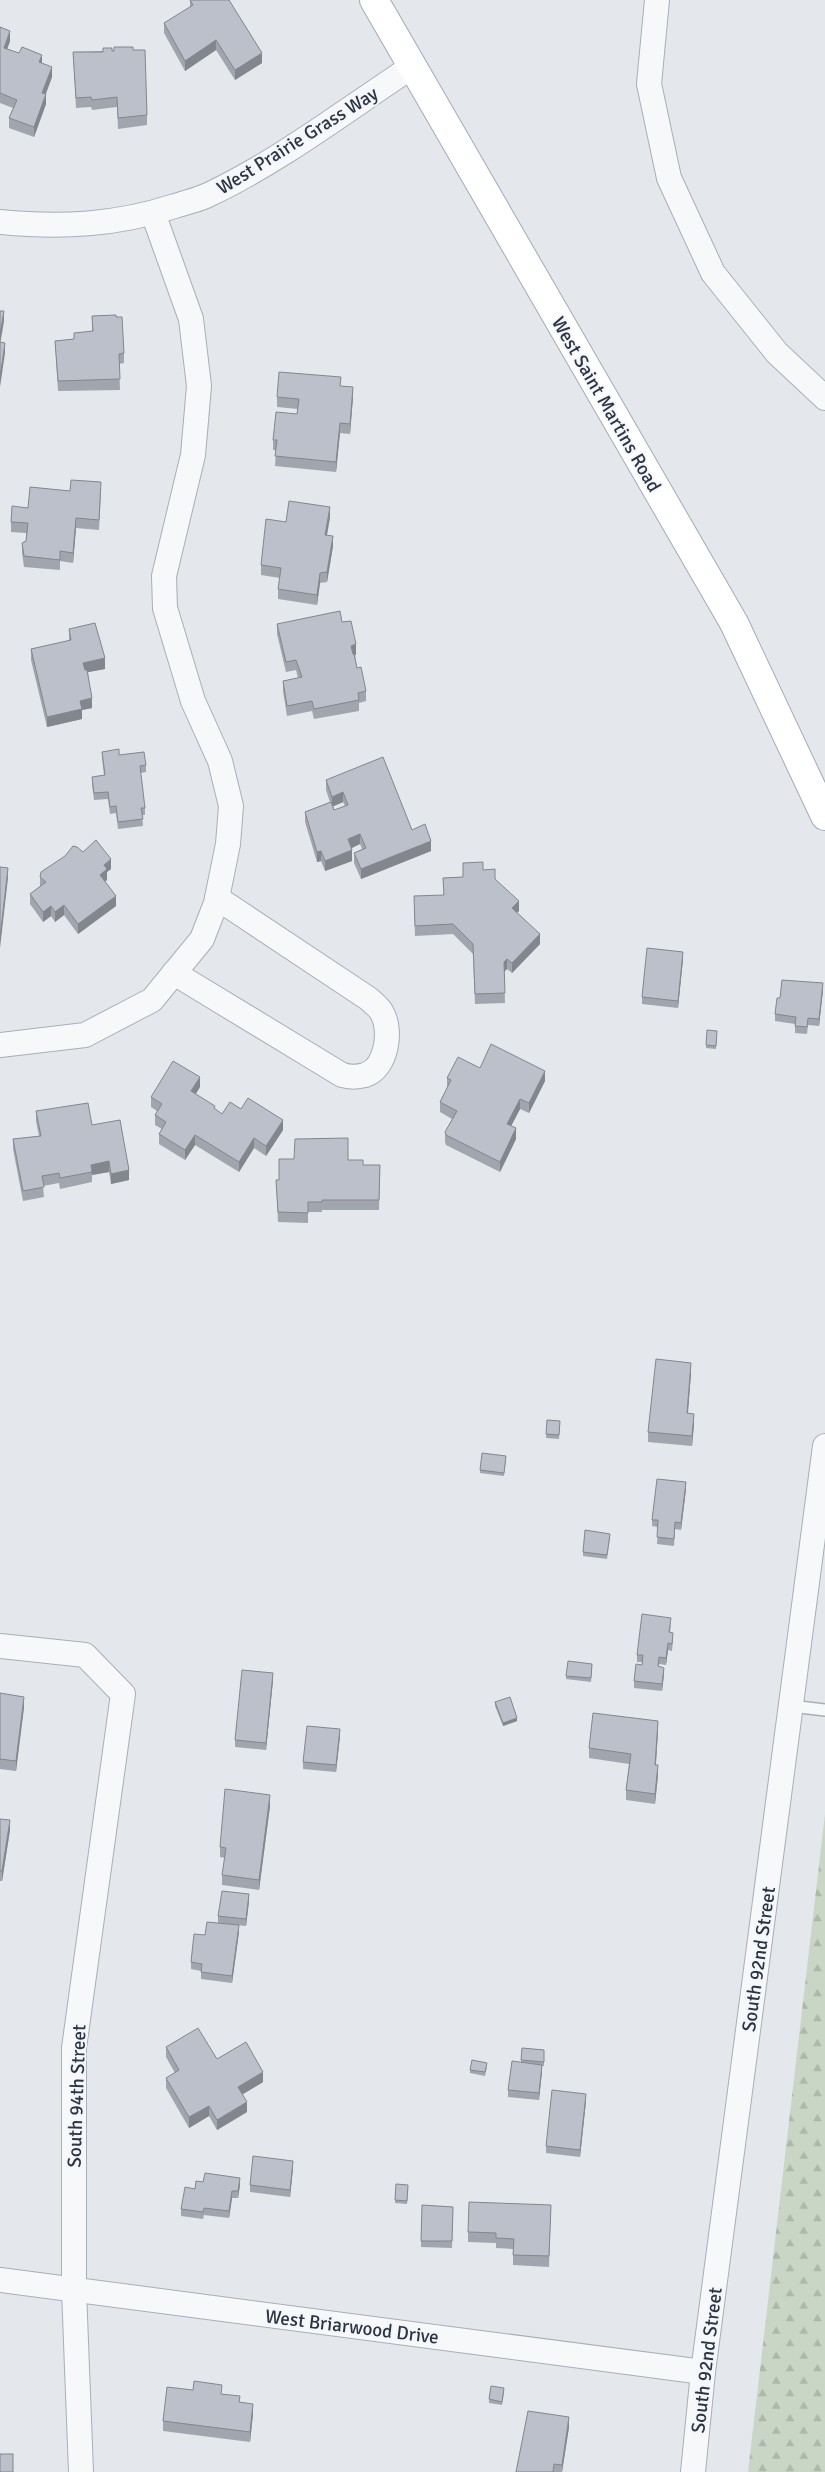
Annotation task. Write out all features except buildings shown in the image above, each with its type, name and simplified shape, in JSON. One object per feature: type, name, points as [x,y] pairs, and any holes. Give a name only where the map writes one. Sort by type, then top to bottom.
[{"type":"main road","name":"West Saint Martins Road","points":[[374,0],[734,623],[825,816]]},
{"type":"street","points":[[657,0],[649,84],[669,178],[713,273],[777,353],[825,398]]},
{"type":"street","name":"West Prairie Grass Way","points":[[0,222],[40,226],[102,224],[153,213],[207,196],[269,161],[413,66]]},
{"type":"street","points":[[0,1046],[85,1035],[152,1000],[202,939],[217,898],[228,844],[231,806],[220,761],[193,701],[165,608],[164,576],[193,455],[199,386],[191,319],[153,213]]},
{"type":"street","points":[[174,973],[342,1075],[351,1077],[366,1075],[375,1069],[382,1057],[386,1044],[387,1028],[382,1012],[369,998],[217,898]]},
{"type":"street","name":"South 92nd Street","points":[[692,2472],[703,2372],[825,1446]]},
{"type":"street","name":"South 94th Street","points":[[0,1646],[84,1655],[123,1694],[74,2048],[74,2290],[81,2472]]},
{"type":"street","name":"West Briarwood Drive","points":[[0,2280],[703,2372]]},
{"type":"lane","points":[[791,1706],[825,1710]]},
{"type":"green space","points":[[825,1814],[825,2472],[748,2472]]}]
